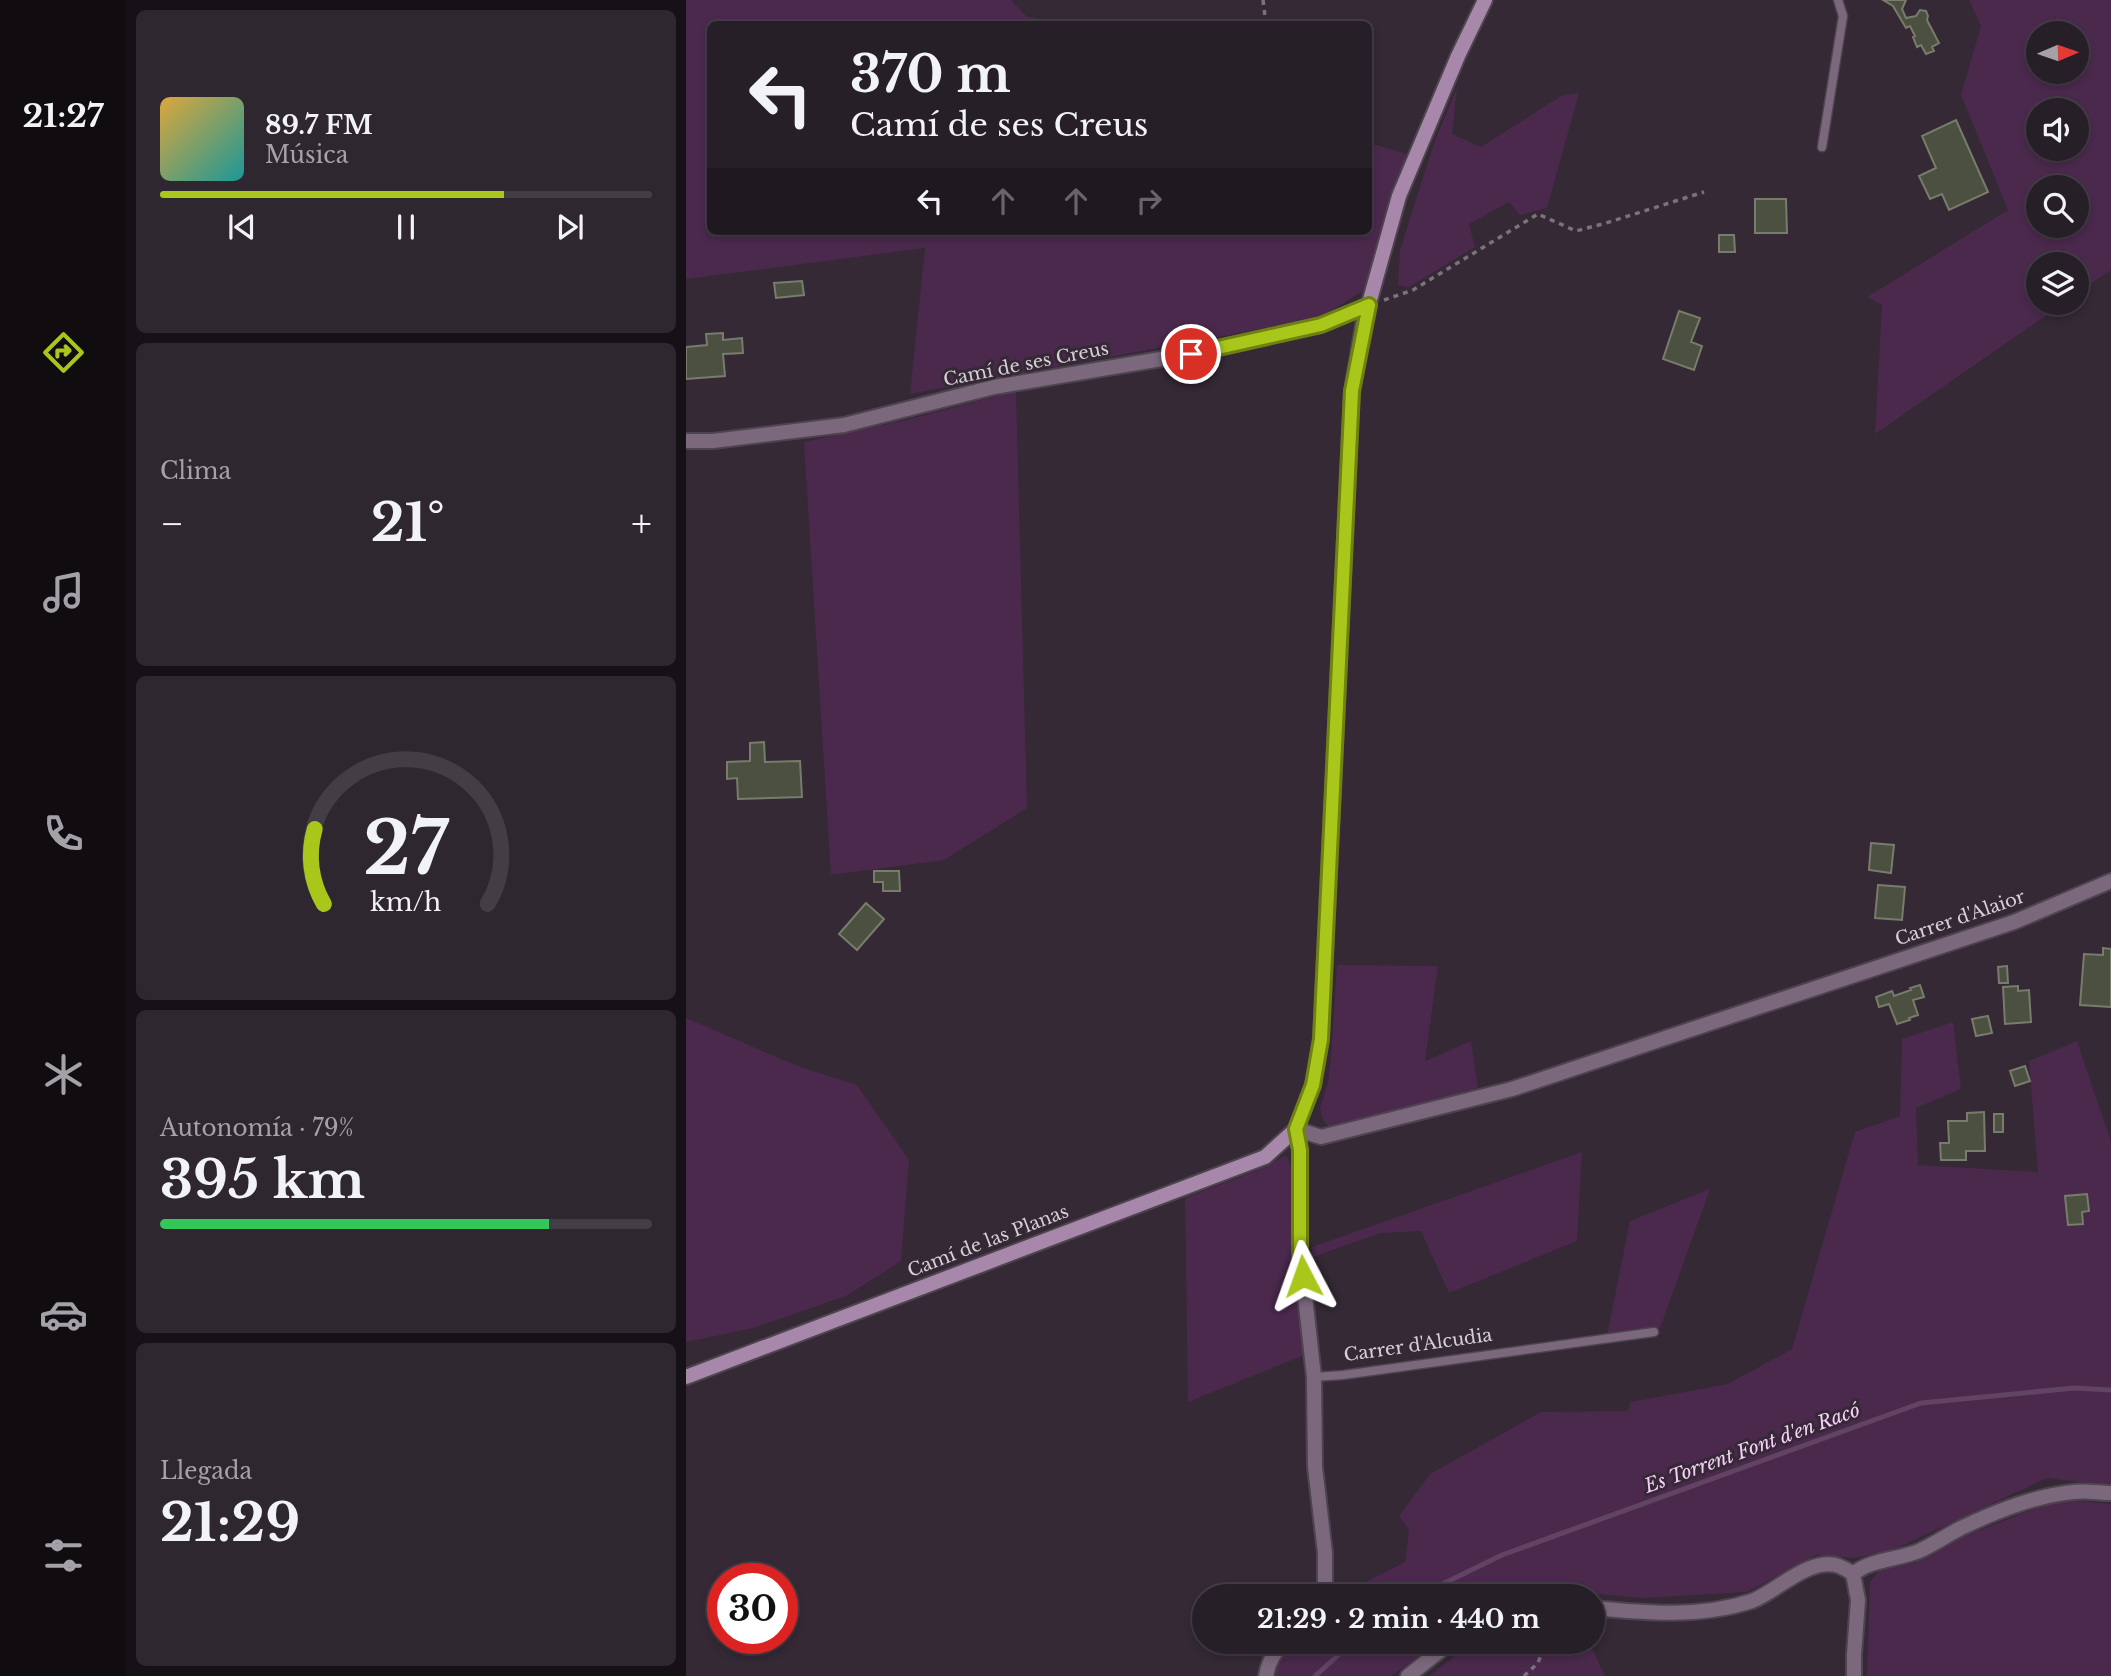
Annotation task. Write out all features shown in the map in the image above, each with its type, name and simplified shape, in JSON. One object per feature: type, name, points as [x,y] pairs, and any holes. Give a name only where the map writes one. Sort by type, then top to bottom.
[{"type":"street","points":[[1325,1584],[1325,1553],[1315,1467],[1314,1377],[1300,1251],[1300,1150],[1296,1129],[1313,1085],[1321,1039],[1352,391],[1369,305],[1399,197],[1458,56],[1485,0]]},
{"type":"street","name":"Camí de ses Creus","points":[[686,441],[713,441],[844,425],[994,387],[1191,354],[1321,325],[1369,305]]},
{"type":"street","name":"Carrer d'Alaior","points":[[1296,1129],[1321,1137],[1512,1089],[2014,922],[2111,881]]},
{"type":"street","name":"Camí de las Planas","points":[[686,1377],[1265,1157],[1296,1129]]},
{"type":"street","points":[[1853,1574],[1862,1567],[1920,1550],[1960,1528],[2038,1497],[2076,1491],[2111,1493]]},
{"type":"street","points":[[1605,1609],[1639,1613],[1708,1612],[1755,1600],[1816,1566],[1837,1565],[1853,1574],[1858,1600],[1854,1676]]},
{"type":"street","points":[[1266,1676],[1274,1654]]},
{"type":"street","points":[[1408,1676],[1436,1654]]},
{"type":"lane","points":[[1822,146],[1843,16],[1838,0]]},
{"type":"lane","name":"Carrer d'Alcudia","points":[[1314,1377],[1654,1332]]},
{"type":"path","points":[[1263,0],[1266,21]]},
{"type":"path","points":[[1369,305],[1413,290],[1538,214],[1576,231],[1704,192]]},
{"type":"path","points":[[1524,1676],[1538,1663],[1541,1654]]},
{"type":"shaded area","points":[[686,0],[1011,0],[1026,16],[1045,21],[707,21],[707,235],[1372,235],[1372,144],[1410,155],[1384,218],[1366,289],[1320,318],[910,394],[925,248],[686,279]]},
{"type":"shaded area","points":[[1969,0],[2111,0],[2111,270],[2089,285],[2089,252],[2026,252],[2026,315],[2047,315],[1875,434],[1882,305],[1867,297],[2008,210],[1961,95],[1981,26]]},
{"type":"shaded area","points":[[1457,88],[1452,134],[1481,147],[1561,96],[1579,93],[1547,208],[1520,215],[1509,202],[1469,224],[1475,247],[1409,287],[1398,285],[1400,250],[1434,143]]},
{"type":"shaded area","points":[[1016,391],[1027,808],[944,860],[831,875],[804,442],[906,420]]},
{"type":"shaded area","points":[[1337,965],[1438,966],[1425,1061],[1471,1041],[1478,1088],[1331,1129],[1323,1120],[1320,1109],[1328,1082]]},
{"type":"shaded area","points":[[686,1018],[800,1067],[857,1085],[909,1160],[901,1261],[846,1296],[753,1328],[686,1342]]},
{"type":"shaded area","points":[[1953,1022],[1961,1089],[1916,1108],[1918,1165],[2038,1172],[2029,1061],[2077,1041],[2111,1142],[2111,1486],[2047,1478],[1897,1548],[1855,1558],[1816,1555],[1747,1592],[1643,1598],[1605,1595],[1605,1584],[1362,1584],[1405,1562],[1409,1530],[1399,1516],[1430,1474],[1541,1412],[1628,1411],[1630,1402],[1728,1384],[1792,1349],[1855,1132],[1900,1116],[1902,1039]]},
{"type":"shaded area","points":[[1582,1152],[1577,1241],[1449,1293],[1421,1231],[1380,1233],[1313,1257],[1312,1247]]},
{"type":"shaded area","points":[[1286,1155],[1295,1175],[1296,1263],[1304,1355],[1188,1402],[1185,1198],[1256,1171]]},
{"type":"shaded area","points":[[1710,1189],[1660,1328],[1607,1336],[1630,1221]]},
{"type":"shaded area","points":[[2060,1499],[2111,1504],[2111,1676],[1867,1676],[1870,1582],[1880,1570],[1914,1563],[1954,1540]]},
{"type":"shaded area","points":[[1286,1654],[1422,1654],[1391,1676],[1276,1676],[1276,1665]]},
{"type":"shaded area","points":[[1457,1654],[1595,1654],[1605,1676],[1429,1676]]},
{"type":"building","points":[[1883,0],[1906,0],[1902,9],[1906,18],[1916,16],[1920,10],[1926,11],[1927,20],[1939,43],[1932,47],[1934,51],[1926,54],[1921,45],[1917,47],[1910,26],[1906,28],[1893,6]]},
{"type":"building","points":[[1956,120],[1988,192],[1949,210],[1942,194],[1930,199],[1919,176],[1936,168],[1922,136]]},
{"type":"building","points":[[1755,199],[1786,199],[1787,233],[1755,233]]},
{"type":"building","points":[[1719,235],[1734,235],[1735,252],[1719,252]]},
{"type":"building","points":[[802,281],[804,295],[776,298],[774,283]]},
{"type":"building","points":[[1679,311],[1700,318],[1691,342],[1702,346],[1694,370],[1663,359]]},
{"type":"building","points":[[723,333],[723,340],[742,338],[743,353],[723,354],[725,376],[686,379],[686,347],[707,345],[706,334]]},
{"type":"building","points":[[764,742],[765,762],[800,761],[802,797],[738,799],[737,778],[727,779],[727,762],[750,761],[750,743]]},
{"type":"building","points":[[1871,843],[1894,845],[1891,873],[1869,870]]},
{"type":"building","points":[[874,871],[899,871],[900,891],[883,891],[883,882],[874,882]]},
{"type":"building","points":[[1878,885],[1905,887],[1902,920],[1875,918]]},
{"type":"building","points":[[866,903],[884,919],[857,950],[839,934]]},
{"type":"building","points":[[2103,948],[2111,949],[2111,1007],[2080,1005],[2084,954],[2103,955]]},
{"type":"building","points":[[2007,966],[2008,983],[1999,983],[1998,967]]},
{"type":"building","points":[[1920,985],[1924,997],[1913,1000],[1918,1015],[1909,1018],[1910,1020],[1897,1024],[1889,1004],[1879,1007],[1876,997],[1892,991],[1894,996]]},
{"type":"building","points":[[2018,986],[2018,991],[2029,990],[2031,1022],[2005,1024],[2003,987]]},
{"type":"building","points":[[1988,1016],[1992,1033],[1976,1036],[1972,1019]]},
{"type":"building","points":[[2025,1066],[2030,1081],[2015,1086],[2010,1071]]},
{"type":"building","points":[[1984,1112],[1985,1151],[1966,1151],[1966,1160],[1941,1160],[1940,1143],[1949,1143],[1948,1121],[1967,1121],[1967,1113]]},
{"type":"building","points":[[1994,1114],[2003,1114],[2003,1132],[1994,1132]]},
{"type":"building","points":[[2087,1194],[2089,1211],[2082,1212],[2083,1224],[2068,1225],[2065,1196]]},
{"type":"waterway","name":"Es Torrent Font d'en Racó","points":[[1443,1584],[1502,1555],[1921,1403],[2074,1388],[2111,1390]]},
{"type":"waterway","name":"Es Torrent Font d'en Racó","points":[[1315,1676],[1340,1654]]},
{"type":"route","points":[[1191,354],[1321,325],[1369,305],[1352,391],[1321,1039],[1313,1085],[1296,1129],[1300,1150],[1300,1251],[1303,1276]]}]
